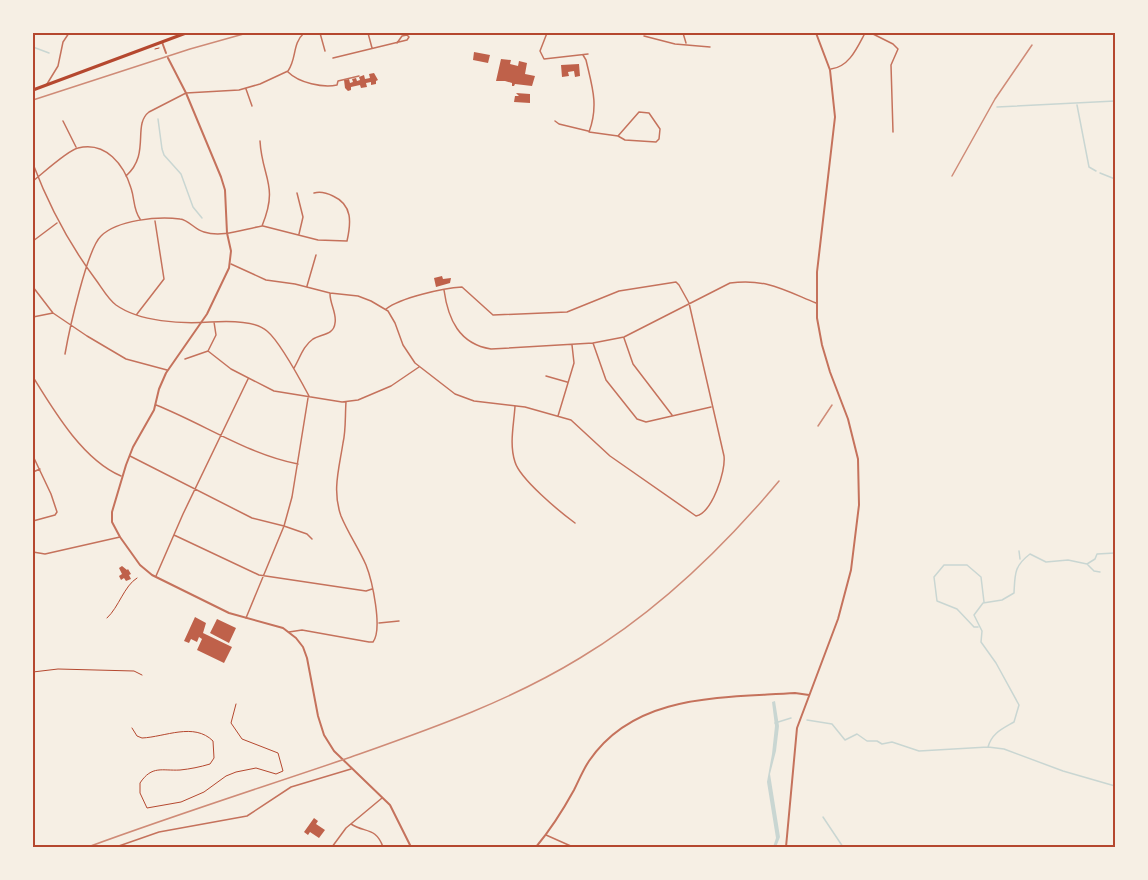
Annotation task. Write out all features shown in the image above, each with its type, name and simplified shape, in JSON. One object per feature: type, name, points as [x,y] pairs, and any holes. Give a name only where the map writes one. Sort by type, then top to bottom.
[{"type":"main road","points":[[33,90],[186,33]]},
{"type":"street","points":[[46,84],[58,66],[63,42],[69,33]]},
{"type":"street","points":[[126,176],[139,160],[144,115],[186,93],[196,91],[215,93],[245,89],[288,71],[297,41],[304,33]]},
{"type":"street","points":[[320,33],[325,51]]},
{"type":"street","points":[[368,33],[373,49]]},
{"type":"street","points":[[548,33],[540,51],[544,59],[588,54]]},
{"type":"street","points":[[683,33],[686,43]]},
{"type":"street","points":[[786,847],[797,728],[838,619],[851,570],[859,505],[858,459],[848,419],[822,345],[816,303],[817,272],[835,117],[830,70],[816,33]]},
{"type":"street","points":[[830,70],[837,69],[850,58],[865,33]]},
{"type":"street","points":[[871,33],[893,44],[898,50],[891,65],[893,132]]},
{"type":"street","points":[[644,36],[675,44],[686,43],[710,47]]},
{"type":"street","points":[[162,42],[166,53]]},
{"type":"street","points":[[333,58],[397,42]]},
{"type":"street","points":[[583,56],[586,60],[595,102],[594,118],[589,132]]},
{"type":"street","points":[[168,58],[186,93],[222,180],[226,198],[230,263],[202,322],[168,370],[159,389],[155,405],[129,456],[111,517],[113,527],[145,571],[229,613],[277,626],[289,632],[299,642],[305,652],[324,735],[334,751],[395,811],[411,847]]},
{"type":"street","points":[[288,71],[294,77],[326,86],[337,85],[338,81],[358,76]]},
{"type":"street","points":[[245,89],[252,106]]},
{"type":"street","points":[[555,121],[559,124],[589,132],[618,136],[626,140],[656,142],[659,139],[660,129],[649,113],[639,112],[618,136]]},
{"type":"street","points":[[63,121],[76,148]]},
{"type":"street","points":[[260,141],[270,198],[269,210],[262,226]]},
{"type":"street","points":[[33,181],[76,148],[99,148],[107,151],[126,176],[132,189],[135,212],[141,220]]},
{"type":"street","points":[[33,164],[58,222],[87,269],[114,304],[158,320],[235,321],[266,329],[274,338],[309,396],[292,497],[284,526],[246,618]]},
{"type":"street","points":[[65,354],[70,324],[95,245],[102,234],[126,222],[182,219],[203,232],[220,234],[262,226],[318,240],[342,242],[348,240],[350,218],[344,204],[320,191],[314,193]]},
{"type":"street","points":[[297,193],[303,217],[299,235]]},
{"type":"street","points":[[137,314],[164,279],[154,219]]},
{"type":"street","points":[[33,241],[58,222]]},
{"type":"street","points":[[306,287],[316,255]]},
{"type":"street","points":[[230,263],[266,280],[358,297],[386,309],[395,323],[410,358],[461,396],[477,402],[515,406],[558,416],[576,423],[598,446],[621,464],[694,515],[700,516],[714,498],[724,462],[689,303],[679,285],[673,282],[619,291],[567,312],[498,316],[488,312],[462,287],[444,289],[396,303],[386,309]]},
{"type":"street","points":[[444,289],[448,313],[459,333],[475,345],[491,349],[593,343],[624,337],[730,283],[749,280],[767,283],[816,303]]},
{"type":"street","points":[[33,287],[53,313],[87,336],[126,358],[168,370]]},
{"type":"street","points":[[293,369],[307,344],[334,329],[336,320],[330,293]]},
{"type":"street","points":[[33,317],[53,313]]},
{"type":"street","points":[[185,359],[208,351],[217,331],[214,321]]},
{"type":"street","points":[[624,337],[633,364],[673,415]]},
{"type":"street","points":[[593,343],[606,380],[637,419],[646,422],[712,407]]},
{"type":"street","points":[[558,416],[574,363],[572,344]]},
{"type":"street","points":[[208,351],[231,369],[274,391],[346,402],[358,400],[391,386],[420,367]]},
{"type":"street","points":[[546,376],[568,382]]},
{"type":"street","points":[[33,377],[64,427],[98,460],[122,476]]},
{"type":"street","points":[[156,577],[248,378]]},
{"type":"street","points":[[289,632],[302,630],[369,642],[376,639],[377,623],[366,566],[343,519],[338,503],[336,483],[344,441],[346,402]]},
{"type":"street","points":[[155,405],[264,454],[298,464]]},
{"type":"street","points":[[515,406],[512,444],[517,468],[535,488],[575,523]]},
{"type":"street","points":[[33,456],[51,494],[56,514],[33,521]]},
{"type":"street","points":[[129,456],[257,520],[284,526],[307,534],[312,539]]},
{"type":"street","points":[[33,472],[40,469]]},
{"type":"street","points":[[174,535],[239,567],[264,576],[366,591],[372,589]]},
{"type":"street","points":[[33,552],[45,554],[120,537]]},
{"type":"street","points":[[377,623],[399,621]]},
{"type":"street","points":[[536,847],[561,813],[588,761],[624,725],[640,716],[660,708],[687,702],[795,693],[809,695]]},
{"type":"street","points":[[116,847],[159,832],[247,816],[291,787],[351,768]]},
{"type":"street","points":[[332,847],[351,824],[383,797]]},
{"type":"street","points":[[351,824],[373,832],[383,847]]},
{"type":"street","points":[[546,835],[573,847]]},
{"type":"path","points":[[107,618],[120,601],[124,591],[137,578]]},
{"type":"path","points":[[33,672],[58,669],[134,671],[142,675]]},
{"type":"path","points":[[132,728],[136,736],[142,738],[192,731],[206,735],[213,741],[214,758],[210,764],[182,770],[163,768],[145,777],[140,783],[140,793],[147,808],[181,802],[204,792],[230,774],[256,768],[276,774],[283,771],[278,753],[242,739],[231,723],[236,704]]},
{"type":"shaded area","points":[[775,701],[779,726],[770,774],[780,837],[776,847],[773,847],[776,838],[767,782],[775,726],[772,702]]},
{"type":"building","points":[[474,52],[490,55],[488,63],[473,60]]},
{"type":"building","points":[[501,59],[511,60],[510,64],[518,66],[519,61],[527,63],[525,74],[535,76],[532,86],[515,84],[512,86],[512,83],[496,81]]},
{"type":"building","points":[[579,64],[580,76],[575,77],[574,71],[568,72],[569,76],[562,77],[561,65]]},
{"type":"building","points":[[374,73],[378,80],[376,84],[366,83],[367,87],[361,88],[360,85],[351,87],[348,91],[345,88],[344,80],[349,79],[350,83],[353,82],[352,79],[360,80],[359,77],[364,75],[365,79],[370,78],[369,74]]},
{"type":"building","points":[[516,93],[530,94],[530,103],[514,102],[515,96],[519,96]]},
{"type":"building","points":[[442,276],[443,279],[451,278],[450,283],[436,287],[434,278]]},
{"type":"building","points":[[122,566],[128,569],[131,579],[121,580],[119,576],[122,574],[119,568]]},
{"type":"building","points":[[195,617],[206,623],[203,633],[232,647],[224,663],[197,650],[202,639],[199,637],[197,642],[191,639],[189,643],[184,641]]},
{"type":"building","points":[[217,619],[236,628],[229,643],[210,633]]},
{"type":"building","points":[[314,818],[318,821],[316,824],[325,830],[319,838],[310,832],[308,835],[304,832]]},
{"type":"waterway","points":[[33,47],[49,53]]},
{"type":"waterway","points":[[997,107],[1115,101]]},
{"type":"waterway","points":[[1077,105],[1089,167],[1096,171]]},
{"type":"waterway","points":[[158,119],[164,155],[181,174],[193,207],[202,218]]},
{"type":"waterway","points":[[1100,173],[1115,179]]},
{"type":"waterway","points":[[1019,551],[1020,559]]},
{"type":"waterway","points":[[988,747],[995,735],[1014,722],[1019,705],[996,663],[981,642],[982,631],[974,615],[983,603],[1002,600],[1014,593],[1016,571],[1021,562],[1030,554],[1046,562],[1068,560],[1087,564],[1095,559],[1097,554],[1115,553]]},
{"type":"waterway","points":[[978,627],[974,627],[957,609],[937,601],[934,577],[944,565],[967,565],[981,577],[984,602]]},
{"type":"waterway","points":[[1088,565],[1094,571],[1100,572]]},
{"type":"waterway","points":[[775,723],[791,718]]},
{"type":"waterway","points":[[807,720],[832,724],[845,740],[857,734],[867,741],[877,741],[882,744],[892,742],[919,751],[988,747],[1004,749],[1063,771],[1115,786]]},
{"type":"waterway","points":[[823,817],[843,847]]},
{"type":"railway","points":[[33,100],[247,33]]},
{"type":"railway","points":[[952,176],[995,99],[1032,45]]},
{"type":"railway","points":[[818,426],[832,405]]},
{"type":"railway","points":[[88,847],[410,736],[468,714],[553,674],[608,640],[662,600],[735,531],[779,481]]}]
